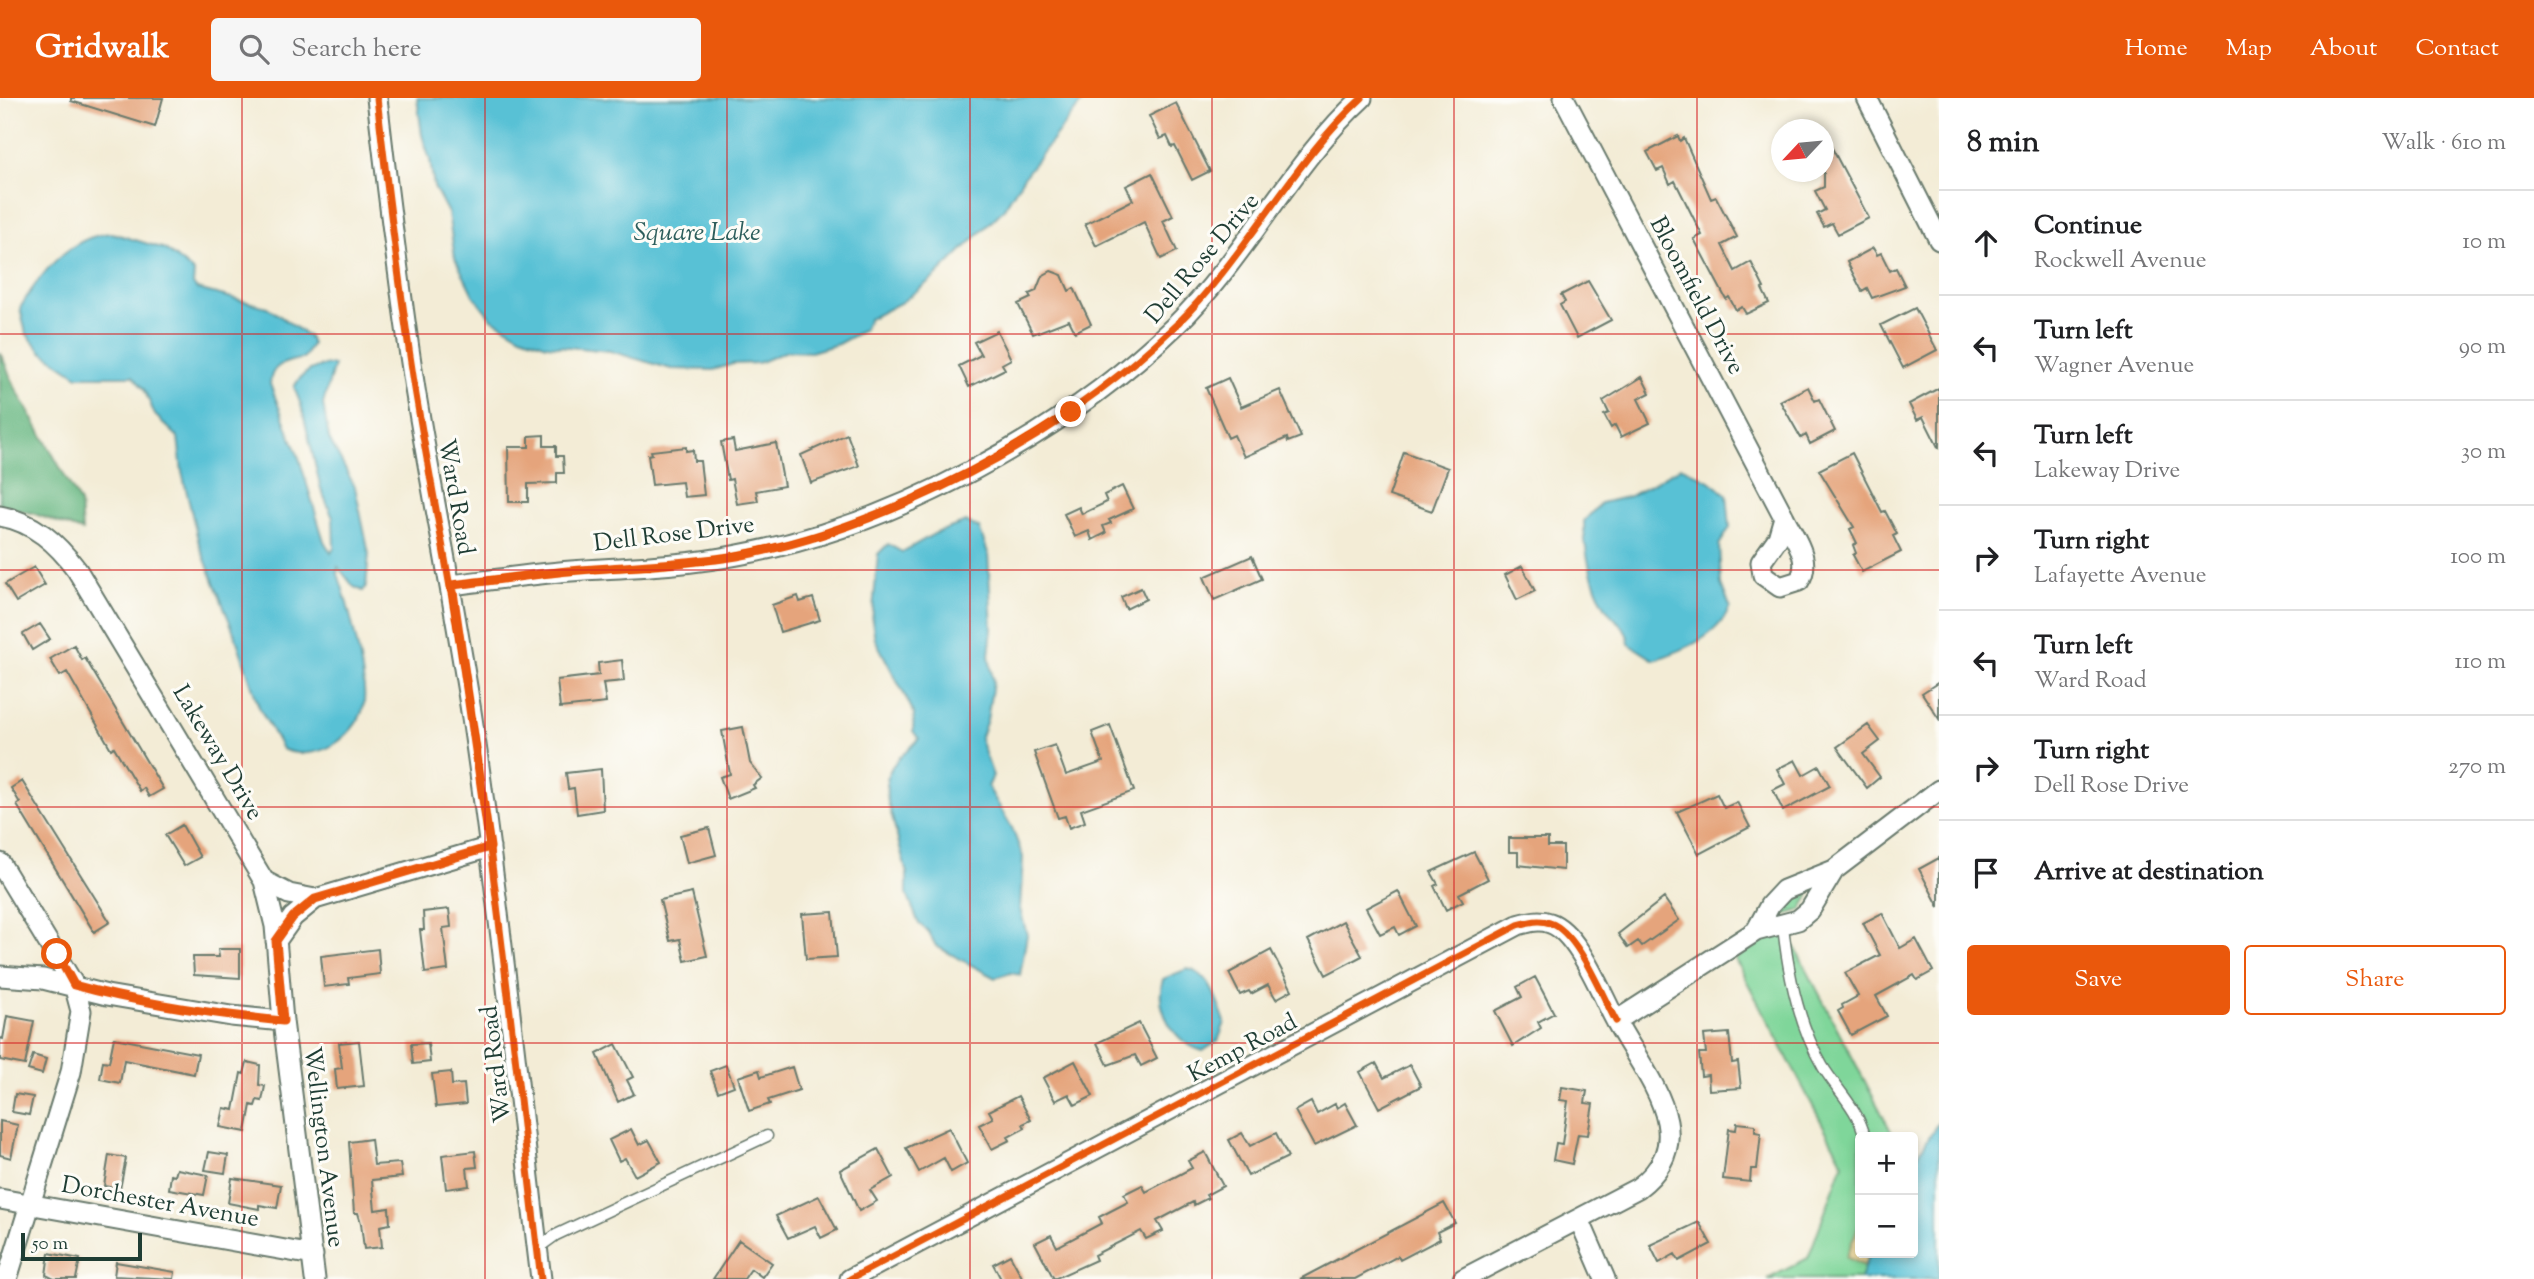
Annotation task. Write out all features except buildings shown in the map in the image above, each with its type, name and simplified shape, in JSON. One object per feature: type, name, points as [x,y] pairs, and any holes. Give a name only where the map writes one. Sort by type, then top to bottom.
[{"type":"street","name":"Ward Road","points":[[377,98],[391,226],[409,349],[452,585],[490,847],[541,1279]]},
{"type":"street","name":"Dell Rose Drive","points":[[452,585],[568,571],[660,566],[768,549],[870,515],[1003,455],[1100,390],[1177,324],[1210,288],[1334,128],[1362,98]]},
{"type":"street","name":"Bloomfield Drive","points":[[1564,98],[1784,517]]},
{"type":"street","points":[[1867,98],[1939,240]]},
{"type":"street","name":"Lakeway Drive","points":[[0,516],[12,518],[46,536],[62,550],[99,603],[264,881],[270,896],[283,1021]]},
{"type":"street","points":[[1756,931],[1770,905],[1784,890],[1834,870],[1939,790]]},
{"type":"street","points":[[276,941],[293,917],[315,899],[490,847]]},
{"type":"street","points":[[0,863],[74,985],[81,1012],[77,1045],[7,1279]]},
{"type":"street","points":[[1616,1021],[1756,931],[1798,920],[1810,910],[1834,870]]},
{"type":"street","points":[[264,881],[289,894],[315,899]]},
{"type":"street","name":"Kemp Road","points":[[850,1279],[1518,925],[1540,920],[1560,928],[1569,936],[1668,1121],[1670,1145],[1661,1168],[1653,1178],[1463,1279]]},
{"type":"street","points":[[0,976],[43,979],[107,995],[218,1014],[283,1021]]},
{"type":"street","name":"Wellington Avenue","points":[[283,1021],[315,1279]]},
{"type":"street","name":"Dorchester Avenue","points":[[0,1199],[313,1255]]},
{"type":"street","points":[[1579,1219],[1605,1279]]},
{"type":"lane","points":[[1783,926],[1793,986],[1814,1050],[1861,1123],[1864,1132]]},
{"type":"lane","points":[[537,1248],[556,1235],[767,1136]]},
{"type":"green space","points":[[0,352],[15,387],[80,503],[82,531],[32,513],[0,507]]},
{"type":"green space","points":[[1808,889],[1809,896],[1801,910],[1781,916],[1779,908],[1789,898]]},
{"type":"green space","points":[[1788,934],[1891,1132],[1855,1132],[1855,1258],[1867,1258],[1860,1279],[1768,1279],[1808,1258],[1843,1163],[1735,959],[1763,940]]},
{"type":"sand","points":[[1855,1235],[1855,1258],[1867,1258],[1864,1266],[1846,1257]]},
{"type":"water","name":"Square Lake","points":[[417,98],[1085,98],[1023,178],[1003,210],[936,276],[902,302],[869,319],[864,330],[838,344],[811,352],[787,351],[758,363],[733,364],[713,370],[671,369],[610,351],[547,345],[521,336],[492,319],[473,295],[455,258],[448,213],[434,187]]},
{"type":"water","points":[[112,233],[165,249],[194,272],[193,284],[197,289],[267,307],[309,337],[312,344],[304,358],[286,362],[277,368],[270,384],[299,458],[324,541],[331,553],[334,548],[333,518],[321,489],[301,405],[294,387],[301,377],[311,370],[334,365],[323,404],[329,439],[355,487],[369,554],[366,587],[363,591],[354,587],[338,567],[337,571],[356,640],[364,696],[363,708],[356,724],[343,738],[327,748],[301,753],[282,749],[259,707],[235,635],[199,544],[182,472],[178,437],[155,415],[144,389],[133,376],[78,376],[41,351],[26,333],[20,308],[47,270],[69,249],[82,241]]},
{"type":"water","points":[[1681,467],[1710,481],[1727,495],[1730,527],[1719,545],[1721,584],[1730,607],[1717,627],[1699,641],[1654,660],[1629,644],[1623,627],[1606,608],[1589,566],[1584,521],[1601,503],[1630,496]]},
{"type":"water","points":[[966,522],[979,528],[988,553],[992,629],[989,655],[993,682],[987,720],[980,739],[993,776],[988,787],[1012,828],[1023,857],[1020,909],[1027,935],[1020,975],[1011,973],[995,978],[936,946],[928,931],[919,924],[907,894],[907,874],[887,798],[887,786],[894,763],[919,739],[913,731],[914,713],[875,639],[872,621],[878,554],[888,544],[902,552],[936,533]]},
{"type":"water","points":[[1187,969],[1195,971],[1207,982],[1225,1022],[1218,1041],[1203,1051],[1183,1041],[1175,1033],[1161,1002],[1163,979]]},
{"type":"water","points":[[1939,1121],[1939,1279],[1860,1279],[1867,1258],[1918,1258],[1918,1155]]},
{"type":"cycle path","points":[[377,98],[415,389],[475,738],[502,941],[541,1279]]},
{"type":"cycle path","points":[[452,585],[556,572],[717,559],[797,542],[915,498],[973,470],[1082,403],[1176,325],[1224,270],[1313,151],[1362,98]]},
{"type":"cycle path","points":[[850,1279],[1518,925],[1542,921],[1560,929],[1579,951],[1616,1021]]},
{"type":"route","points":[[57,954],[74,985],[107,995],[231,1016],[283,1021],[276,941],[284,927],[303,908],[315,899],[490,847],[452,585],[568,571],[660,566],[768,549],[825,532],[915,496],[1003,455],[1071,412]]}]
